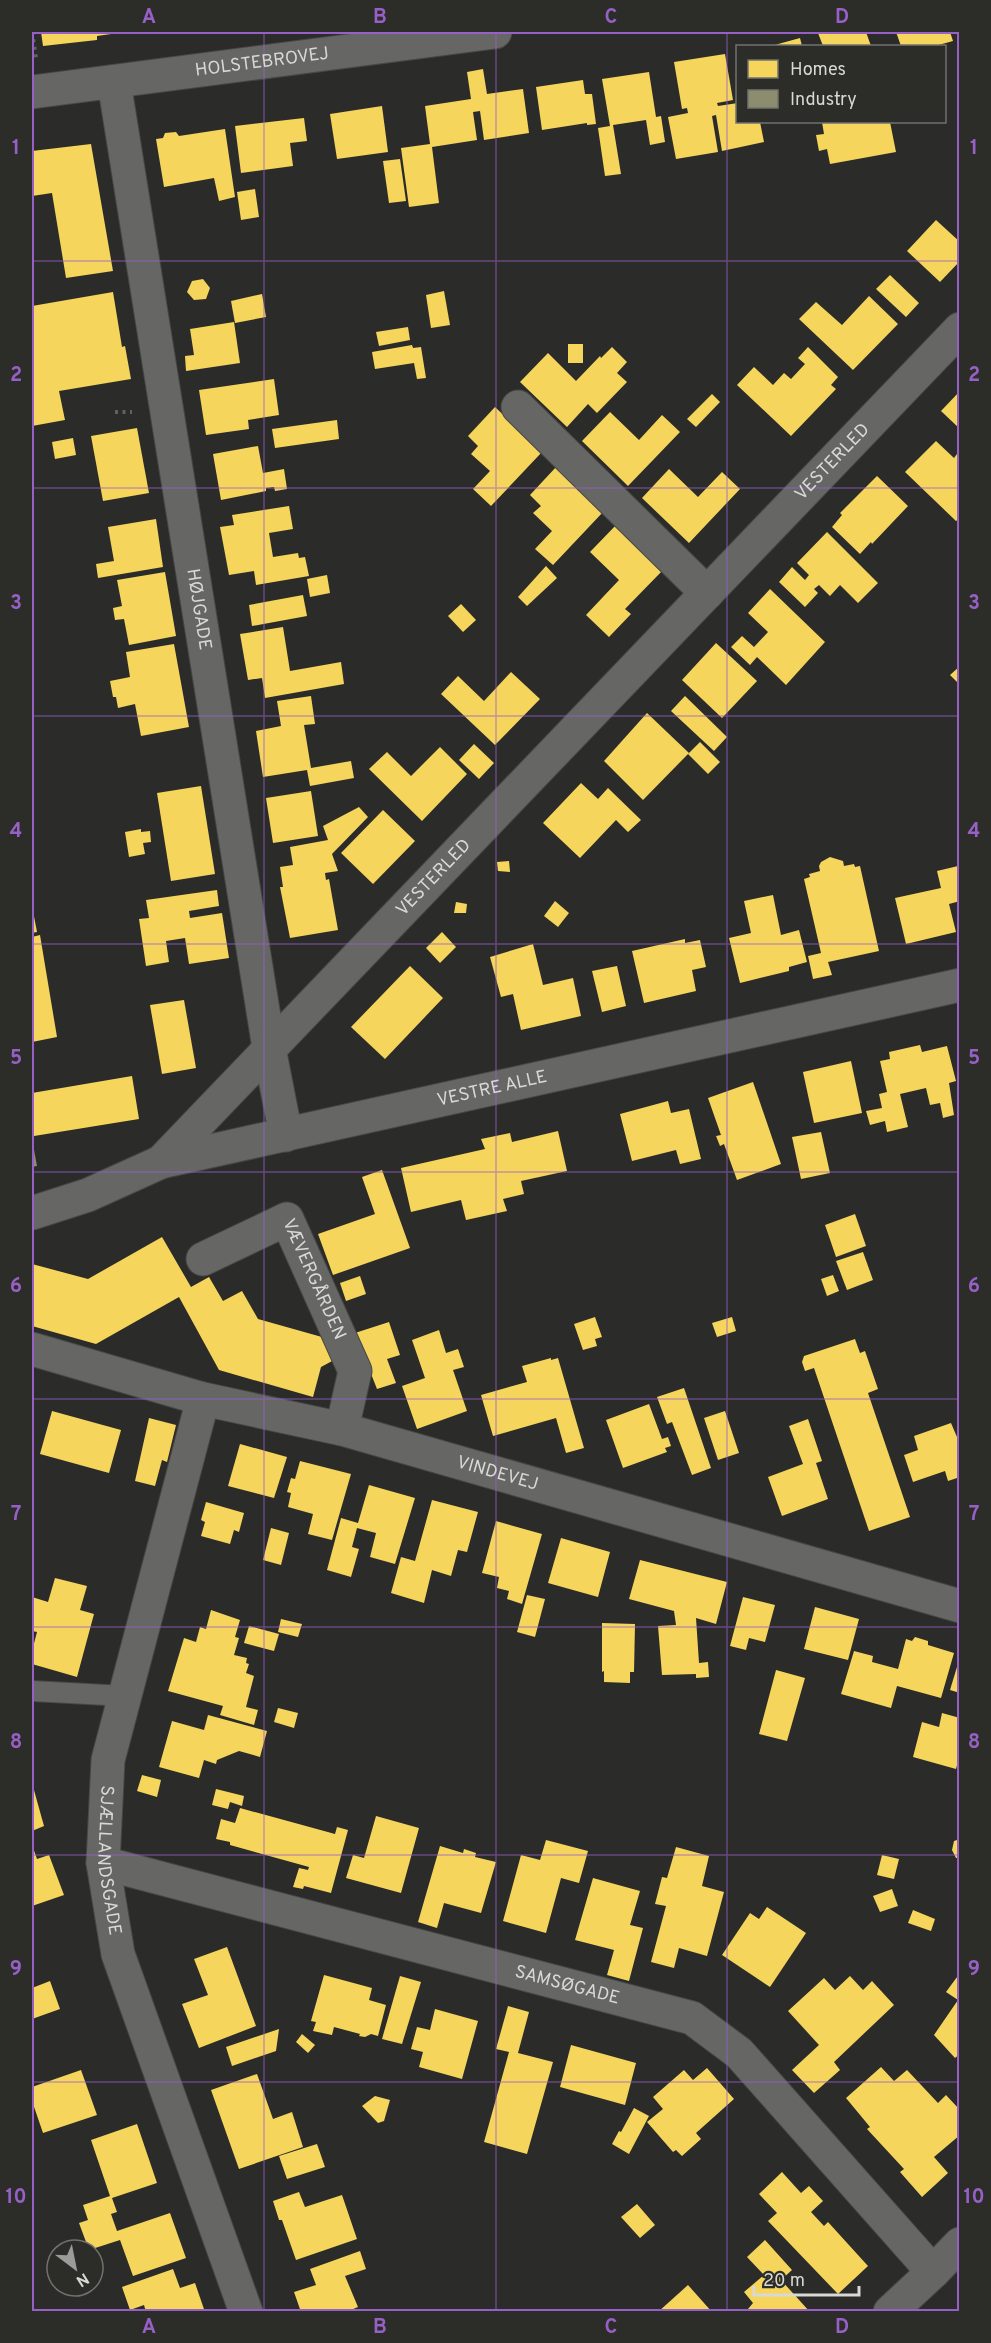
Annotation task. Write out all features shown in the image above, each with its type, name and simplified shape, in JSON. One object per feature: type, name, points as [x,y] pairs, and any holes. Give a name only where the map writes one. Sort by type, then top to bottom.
[{"type":"street","name":"HOLSTEBROVEJ","points":[[32,92],[495,32]]},
{"type":"street","name":"HØJGADE","points":[[114,81],[269,1048],[286,1135]]},
{"type":"street","name":"VESTERLED","points":[[161,1162],[960,329]]},
{"type":"street","points":[[518,407],[707,593]]},
{"type":"street","name":"VESTRE ALLE","points":[[32,1213],[88,1195],[161,1162],[960,985]]},
{"type":"street","name":"VÆVERGÅRDEN","points":[[203,1259],[287,1219],[355,1371],[342,1429]]},
{"type":"street","name":"VINDEVEJ","points":[[32,1349],[203,1399],[342,1429],[960,1606]]},
{"type":"street","name":"SJÆLLANDSGADE","points":[[203,1399],[108,1760],[103,1863],[118,1954],[246,2312]]},
{"type":"street","name":"SAMSØGADE","points":[[103,1863],[692,2018],[739,2053],[933,2272]]},
{"type":"street","points":[[890,2312],[960,2244]]},
{"type":"lane","points":[[32,1691],[125,1696]]},
{"type":"building: Homes","points":[[41,32],[118,33],[97,36],[97,40],[43,46]]},
{"type":"building: Homes","points":[[866,32],[871,45],[823,45],[818,33]]},
{"type":"building: Homes","points":[[896,32],[950,32],[953,41],[939,45],[901,45]]},
{"type":"building: Homes","points":[[800,38],[802,45],[775,45]]},
{"type":"building: Homes","points":[[725,54],[733,100],[717,103],[718,106],[736,103],[736,123],[760,123],[764,142],[722,151],[716,115],[712,116],[718,152],[676,159],[668,117],[688,113],[687,108],[682,109],[674,62]]},
{"type":"building: Homes","points":[[483,69],[487,94],[523,89],[529,133],[484,140],[480,111],[473,112],[477,140],[432,147],[439,203],[409,207],[401,148],[430,144],[425,106],[471,99],[467,72]]},
{"type":"building: Homes","points":[[649,72],[656,117],[661,116],[665,142],[650,145],[646,120],[613,125],[621,174],[605,176],[598,128],[610,126],[602,79]]},
{"type":"building: Homes","points":[[583,80],[585,94],[592,94],[596,124],[587,125],[587,123],[542,130],[536,87]]},
{"type":"building: Homes","points":[[382,106],[388,152],[337,159],[330,114]]},
{"type":"building: Homes","points":[[304,118],[307,141],[290,143],[293,166],[241,173],[235,126]]},
{"type":"building: Homes","points":[[822,123],[890,123],[896,152],[830,164],[827,149],[819,151],[816,135],[824,134]]},
{"type":"building: Homes","points":[[225,129],[235,197],[219,201],[214,178],[164,187],[156,139],[163,138],[165,133],[176,132],[179,136]]},
{"type":"building: Homes","points":[[91,144],[113,271],[66,278],[52,193],[32,196],[32,151]]},
{"type":"building: Homes","points":[[400,159],[406,201],[389,203],[383,161]]},
{"type":"building: Homes","points":[[255,189],[259,217],[241,220],[237,192]]},
{"type":"building: Homes","points":[[936,220],[960,242],[960,261],[940,282],[907,251]]},
{"type":"building: Homes","points":[[890,275],[919,303],[906,317],[876,289]]},
{"type":"building: Homes","points":[[203,279],[210,288],[206,299],[194,300],[187,292],[192,281]]},
{"type":"building: Homes","points":[[444,291],[450,325],[431,328],[426,295]]},
{"type":"building: Homes","points":[[113,292],[122,347],[125,346],[131,379],[59,391],[65,420],[32,426],[32,306]]},
{"type":"building: Homes","points":[[262,294],[266,317],[235,323],[231,301]]},
{"type":"building: Homes","points":[[869,296],[898,324],[853,370],[799,319],[816,302],[842,325]]},
{"type":"building: Homes","points":[[234,322],[240,363],[186,371],[185,356],[194,355],[190,329]]},
{"type":"building: Homes","points":[[408,327],[410,340],[379,346],[376,332]]},
{"type":"building: Homes","points":[[568,344],[583,344],[583,363],[568,363]]},
{"type":"building: Homes","points":[[412,345],[413,348],[421,347],[426,378],[417,379],[414,363],[375,369],[372,352]]},
{"type":"building: Homes","points":[[612,347],[627,362],[617,373],[627,382],[597,413],[588,404],[567,427],[520,382],[548,353],[576,381]]},
{"type":"building: Homes","points":[[808,347],[838,377],[831,385],[836,389],[791,436],[737,385],[754,367],[773,385],[784,373],[791,379],[805,364],[798,358]]},
{"type":"building: Homes","points":[[274,379],[279,415],[248,420],[249,429],[206,435],[199,390]]},
{"type":"building: Homes","points":[[960,391],[960,429],[941,411]]},
{"type":"building: Homes","points":[[712,394],[720,402],[696,427],[687,419]]},
{"type":"building: Homes","points":[[495,407],[542,452],[491,506],[473,489],[490,471],[471,454],[478,446],[468,436]]},
{"type":"building: Homes","points":[[610,412],[639,440],[662,415],[680,432],[628,486],[582,441]]},
{"type":"building: Homes","points":[[337,420],[339,439],[275,448],[272,429]]},
{"type":"building: Homes","points":[[137,428],[149,493],[103,501],[91,436]]},
{"type":"building: Homes","points":[[73,438],[76,455],[55,459],[52,442]]},
{"type":"building: Homes","points":[[936,441],[954,458],[957,454],[960,457],[960,518],[956,521],[905,472]]},
{"type":"building: Homes","points":[[258,446],[263,473],[284,469],[287,489],[275,491],[274,487],[266,488],[266,491],[221,500],[213,454]]},
{"type":"building: Homes","points":[[557,466],[604,511],[553,565],[535,549],[552,531],[533,513],[541,506],[530,495]]},
{"type":"building: Homes","points":[[669,469],[698,497],[722,472],[740,489],[689,543],[642,498]]},
{"type":"building: Homes","points":[[877,476],[908,506],[860,554],[832,527],[842,515],[840,513]]},
{"type":"building: Homes","points":[[289,506],[293,529],[269,533],[273,557],[298,553],[299,558],[305,557],[309,576],[256,585],[254,571],[229,575],[220,527],[234,525],[232,515]]},
{"type":"building: Homes","points":[[156,519],[163,567],[98,578],[96,564],[114,561],[108,527]]},
{"type":"building: Homes","points":[[617,524],[664,569],[625,609],[631,614],[609,637],[586,615],[619,580],[590,552]]},
{"type":"building: Homes","points":[[827,532],[878,583],[858,603],[840,585],[830,596],[819,585],[814,589],[818,593],[805,607],[779,582],[792,567],[805,580],[809,575],[797,563]]},
{"type":"building: Homes","points":[[546,566],[557,578],[527,606],[518,597]]},
{"type":"building: Homes","points":[[165,572],[176,636],[129,645],[124,619],[115,620],[113,608],[122,606],[117,580]]},
{"type":"building: Homes","points":[[327,575],[330,593],[310,597],[307,579]]},
{"type":"building: Homes","points":[[770,589],[825,642],[786,685],[757,657],[750,665],[731,647],[742,636],[754,647],[768,632],[748,613]]},
{"type":"building: Homes","points":[[303,595],[307,616],[252,626],[249,605]]},
{"type":"building: Homes","points":[[461,604],[476,620],[463,632],[448,616]]},
{"type":"building: Homes","points":[[283,627],[290,671],[341,662],[344,684],[265,698],[262,678],[248,680],[240,634]]},
{"type":"building: Homes","points":[[716,643],[757,681],[722,718],[682,680]]},
{"type":"building: Homes","points":[[174,644],[189,727],[141,736],[135,704],[118,708],[110,681],[130,677],[126,652]]},
{"type":"building: Homes","points":[[960,666],[960,685],[950,675]]},
{"type":"building: Homes","points":[[511,672],[540,699],[495,745],[441,694],[458,676],[484,701]]},
{"type":"building: Homes","points":[[311,696],[315,724],[304,725],[311,768],[351,761],[354,778],[310,786],[307,770],[263,777],[256,731],[281,726],[277,701]]},
{"type":"building: Homes","points":[[685,696],[727,737],[714,751],[671,711]]},
{"type":"building: Homes","points":[[647,713],[689,753],[643,800],[604,761]]},
{"type":"building: Homes","points":[[700,742],[720,762],[708,774],[688,754]]},
{"type":"building: Homes","points":[[474,744],[494,763],[479,779],[459,760]]},
{"type":"building: Homes","points":[[440,747],[467,774],[422,821],[369,769],[387,752],[411,776]]},
{"type":"building: Homes","points":[[581,783],[598,799],[608,788],[641,820],[628,832],[616,820],[580,858],[543,823]]},
{"type":"building: Homes","points":[[201,786],[215,874],[171,881],[157,793]]},
{"type":"building: Homes","points":[[311,791],[318,836],[273,843],[266,798]]},
{"type":"building: Homes","points":[[359,807],[368,817],[332,854],[338,871],[325,873],[326,880],[329,879],[338,930],[290,938],[280,887],[283,887],[280,867],[293,865],[290,847],[328,840],[323,826]]},
{"type":"building: Homes","points":[[383,810],[415,841],[373,884],[341,853]]},
{"type":"building: Homes","points":[[141,829],[141,832],[150,831],[151,842],[143,843],[145,854],[129,857],[125,832]]},
{"type":"building: Homes","points":[[830,857],[843,861],[844,866],[854,864],[855,867],[860,866],[879,951],[828,962],[832,975],[813,979],[808,956],[821,953],[804,879],[810,877],[809,874],[820,871],[821,862]]},
{"type":"building: Homes","points":[[509,861],[510,872],[498,871],[497,862]]},
{"type":"building: Homes","points":[[958,866],[960,901],[949,904],[956,932],[906,944],[895,898],[941,888],[937,871]]},
{"type":"building: Homes","points":[[217,890],[219,906],[189,911],[190,918],[222,913],[229,958],[189,964],[185,938],[166,941],[169,962],[146,966],[139,919],[149,918],[146,900]]},
{"type":"building: Homes","points":[[773,895],[781,935],[799,930],[807,962],[789,967],[789,971],[740,983],[729,938],[751,933],[744,901]]},
{"type":"building: Homes","points":[[555,901],[569,913],[558,927],[544,916]]},
{"type":"building: Homes","points":[[456,902],[467,904],[466,913],[454,913]]},
{"type":"building: Homes","points":[[32,906],[37,932],[32,933]]},
{"type":"building: Homes","points":[[442,932],[456,947],[440,963],[426,948]]},
{"type":"building: Homes","points":[[40,935],[57,1037],[32,1042],[32,937]]},
{"type":"building: Homes","points":[[685,939],[685,943],[700,940],[706,967],[692,970],[696,991],[644,1003],[632,951]]},
{"type":"building: Homes","points":[[533,944],[543,985],[573,978],[581,1016],[521,1030],[513,994],[501,997],[490,957]]},
{"type":"building: Homes","points":[[410,966],[443,998],[385,1059],[351,1027]]},
{"type":"building: Homes","points":[[617,966],[626,1006],[602,1012],[592,971]]},
{"type":"building: Homes","points":[[184,1000],[196,1068],[162,1074],[150,1005]]},
{"type":"building: Homes","points":[[920,1045],[922,1052],[947,1046],[956,1081],[949,1083],[954,1115],[943,1118],[940,1103],[930,1105],[926,1088],[900,1094],[908,1127],[887,1132],[885,1121],[870,1125],[866,1111],[882,1108],[879,1094],[887,1092],[880,1061],[890,1059],[889,1052]]},
{"type":"building: Homes","points":[[851,1061],[862,1113],[814,1123],[803,1072]]},
{"type":"building: Homes","points":[[132,1076],[139,1119],[34,1136],[32,1093]]},
{"type":"building: Homes","points":[[753,1082],[781,1164],[737,1180],[724,1144],[720,1146],[716,1136],[721,1135],[708,1098]]},
{"type":"building: Homes","points":[[668,1101],[671,1113],[689,1109],[701,1159],[680,1164],[676,1150],[632,1161],[620,1114]]},
{"type":"building: Homes","points":[[558,1131],[567,1171],[521,1181],[524,1194],[503,1199],[507,1211],[466,1220],[461,1200],[411,1212],[401,1168],[485,1149],[481,1139],[510,1133],[512,1142]]},
{"type":"building: Homes","points":[[821,1132],[830,1173],[801,1179],[792,1137]]},
{"type":"building: Homes","points":[[382,1170],[410,1248],[333,1275],[318,1234],[375,1214],[362,1177]]},
{"type":"building: Homes","points":[[855,1214],[866,1246],[836,1257],[825,1225]]},
{"type":"building: Homes","points":[[162,1237],[191,1287],[209,1277],[223,1301],[242,1291],[258,1319],[329,1339],[334,1360],[321,1367],[313,1397],[219,1370],[179,1297],[96,1344],[32,1326],[32,1264],[88,1279]]},
{"type":"building: Homes","points":[[863,1252],[873,1280],[847,1290],[836,1261]]},
{"type":"building: Homes","points":[[833,1275],[839,1291],[827,1296],[821,1279]]},
{"type":"building: Homes","points":[[360,1276],[366,1294],[346,1301],[340,1283]]},
{"type":"building: Homes","points":[[595,1317],[602,1337],[595,1339],[597,1346],[583,1350],[574,1324]]},
{"type":"building: Homes","points":[[732,1317],[736,1331],[717,1337],[712,1323]]},
{"type":"building: Homes","points":[[389,1322],[400,1355],[387,1359],[396,1383],[377,1389],[355,1333]]},
{"type":"building: Homes","points":[[439,1330],[446,1353],[458,1349],[464,1367],[453,1370],[467,1411],[417,1429],[402,1386],[425,1378],[412,1340]]},
{"type":"building: Homes","points":[[855,1339],[860,1353],[865,1351],[878,1389],[868,1393],[910,1517],[869,1531],[814,1368],[805,1371],[802,1362],[804,1356]]},
{"type":"building: Homes","points":[[551,1358],[551,1360],[558,1358],[584,1448],[566,1453],[556,1418],[493,1436],[481,1395],[527,1382],[522,1366]]},
{"type":"building: Homes","points":[[684,1388],[711,1468],[692,1475],[672,1422],[667,1424],[657,1397]]},
{"type":"building: Homes","points":[[649,1404],[662,1439],[668,1437],[671,1446],[665,1448],[667,1452],[623,1468],[606,1420]]},
{"type":"building: Homes","points":[[52,1411],[121,1430],[109,1473],[40,1454]]},
{"type":"building: Homes","points":[[725,1411],[739,1453],[718,1460],[704,1418]]},
{"type":"building: Homes","points":[[149,1418],[176,1425],[167,1462],[162,1460],[155,1486],[135,1481]]},
{"type":"building: Homes","points":[[808,1419],[822,1461],[816,1463],[828,1499],[782,1516],[768,1477],[803,1464],[789,1426]]},
{"type":"building: Homes","points":[[951,1423],[960,1444],[960,1477],[948,1481],[945,1471],[913,1482],[904,1455],[918,1450],[914,1436]]},
{"type":"building: Homes","points":[[240,1444],[287,1457],[274,1498],[228,1486]]},
{"type":"building: Homes","points":[[300,1461],[351,1474],[332,1540],[308,1534],[313,1514],[288,1507],[291,1493],[287,1492],[291,1478],[295,1479]]},
{"type":"building: Homes","points":[[369,1485],[415,1498],[395,1564],[370,1557],[376,1533],[357,1528],[352,1547],[359,1549],[351,1577],[327,1570],[341,1518],[358,1523]]},
{"type":"building: Homes","points":[[432,1500],[478,1512],[467,1552],[458,1550],[451,1576],[432,1570],[424,1603],[391,1593],[401,1557],[415,1561]]},
{"type":"building: Homes","points":[[206,1502],[244,1513],[239,1532],[234,1530],[230,1544],[201,1536],[205,1522],[201,1520]]},
{"type":"building: Homes","points":[[496,1521],[542,1534],[522,1604],[507,1599],[509,1591],[497,1588],[499,1577],[482,1573]]},
{"type":"building: Homes","points":[[271,1528],[289,1533],[281,1565],[263,1560]]},
{"type":"building: Homes","points":[[561,1538],[610,1552],[598,1597],[548,1583]]},
{"type":"building: Homes","points":[[640,1560],[727,1582],[716,1624],[696,1618],[699,1663],[708,1662],[709,1677],[696,1678],[696,1674],[662,1675],[658,1626],[676,1625],[674,1611],[629,1599]]},
{"type":"building: Homes","points":[[55,1578],[87,1586],[80,1610],[94,1614],[77,1677],[32,1664],[32,1651],[37,1632],[32,1631],[32,1597],[48,1602]]},
{"type":"building: Homes","points":[[527,1595],[545,1599],[535,1637],[517,1632]]},
{"type":"building: Homes","points":[[743,1597],[775,1605],[765,1642],[749,1638],[746,1650],[730,1646]]},
{"type":"building: Homes","points":[[815,1607],[859,1619],[848,1660],[804,1649]]},
{"type":"building: Homes","points":[[211,1610],[240,1620],[235,1637],[239,1638],[234,1655],[247,1658],[246,1663],[249,1664],[246,1673],[254,1676],[246,1707],[258,1710],[254,1725],[220,1715],[223,1706],[168,1691],[184,1638],[196,1642],[200,1627],[206,1629]]},
{"type":"building: Homes","points":[[281,1619],[302,1624],[298,1637],[278,1632]]},
{"type":"building: Homes","points":[[602,1623],[635,1624],[634,1672],[630,1672],[630,1683],[604,1682]]},
{"type":"building: Homes","points":[[249,1626],[279,1634],[274,1651],[244,1643]]},
{"type":"building: Homes","points":[[915,1637],[928,1641],[928,1645],[954,1653],[941,1698],[897,1686],[891,1708],[841,1694],[854,1651],[873,1656],[872,1662],[898,1669],[906,1639],[912,1641]]},
{"type":"building: Homes","points":[[960,1657],[960,1693],[950,1690]]},
{"type":"building: Homes","points":[[776,1670],[805,1678],[787,1741],[759,1734]]},
{"type":"building: Homes","points":[[278,1708],[298,1713],[294,1728],[274,1722]]},
{"type":"building: Homes","points":[[942,1713],[960,1718],[960,1755],[956,1769],[913,1757],[922,1722],[939,1727]]},
{"type":"building: Homes","points":[[208,1715],[267,1731],[260,1757],[239,1751],[217,1760],[216,1764],[204,1760],[199,1778],[159,1767],[172,1721],[204,1730]]},
{"type":"building: Homes","points":[[142,1775],[161,1780],[157,1797],[137,1791]]},
{"type":"building: Homes","points":[[32,1783],[44,1826],[32,1831]]},
{"type":"building: Homes","points":[[216,1789],[244,1796],[242,1806],[230,1802],[228,1809],[212,1805]]},
{"type":"building: Homes","points":[[240,1808],[335,1834],[337,1827],[348,1830],[331,1893],[304,1886],[303,1889],[293,1887],[299,1868],[308,1870],[309,1867],[216,1839],[221,1819],[235,1823]]},
{"type":"building: Homes","points":[[376,1816],[419,1828],[401,1893],[346,1878],[353,1855],[364,1858]]},
{"type":"building: Homes","points":[[960,1839],[960,1858],[956,1858],[952,1850],[954,1841]]},
{"type":"building: Homes","points":[[546,1840],[588,1851],[579,1883],[561,1878],[546,1933],[503,1921],[521,1855],[540,1860]]},
{"type":"building: Homes","points":[[32,1845],[37,1859],[49,1855],[64,1895],[32,1906]]},
{"type":"building: Homes","points":[[440,1846],[463,1853],[464,1849],[476,1853],[475,1857],[496,1862],[481,1913],[444,1903],[437,1928],[418,1922]]},
{"type":"building: Homes","points":[[676,1847],[709,1856],[702,1886],[724,1892],[707,1956],[679,1948],[674,1968],[651,1962],[666,1906],[655,1904],[662,1877],[667,1878]]},
{"type":"building: Homes","points":[[882,1855],[899,1859],[894,1879],[877,1875]]},
{"type":"building: Homes","points":[[593,1878],[640,1891],[630,1925],[643,1928],[629,1981],[607,1975],[614,1950],[575,1940]]},
{"type":"building: Homes","points":[[892,1889],[898,1906],[880,1912],[873,1896]]},
{"type":"building: Homes","points":[[767,1907],[806,1933],[770,1987],[722,1955],[750,1913],[759,1919]]},
{"type":"building: Homes","points":[[913,1910],[935,1919],[931,1931],[908,1923]]},
{"type":"building: Homes","points":[[227,1947],[256,2026],[199,2048],[182,2004],[208,1995],[194,1959]]},
{"type":"building: Homes","points":[[960,1973],[960,2054],[955,2058],[934,2035],[958,2000],[946,1992]]},
{"type":"building: Homes","points":[[324,1975],[372,1988],[369,2000],[386,2005],[378,2036],[371,2034],[365,2037],[359,2036],[360,2034],[334,2027],[332,2035],[313,2031],[316,2022],[311,2021]]},
{"type":"building: Homes","points":[[400,1976],[421,1982],[402,2044],[382,2039]]},
{"type":"building: Homes","points":[[850,1976],[863,1990],[872,1981],[894,2005],[834,2062],[840,2070],[814,2093],[792,2070],[819,2045],[788,2011],[824,1978],[835,1990]]},
{"type":"building: Homes","points":[[50,1981],[60,2009],[32,2019],[32,1988]]},
{"type":"building: Homes","points":[[508,2006],[529,2012],[518,2053],[553,2062],[527,2154],[484,2142],[509,2052],[496,2049]]},
{"type":"building: Homes","points":[[435,2009],[478,2021],[462,2079],[419,2067],[423,2052],[411,2049],[417,2027],[430,2030]]},
{"type":"building: Homes","points":[[279,2029],[276,2051],[232,2066],[226,2047]]},
{"type":"building: Homes","points":[[302,2034],[315,2045],[308,2053],[296,2042]]},
{"type":"building: Homes","points":[[571,2045],[636,2063],[625,2105],[560,2087]]},
{"type":"building: Homes","points":[[881,2067],[894,2081],[907,2070],[938,2103],[946,2095],[960,2110],[957,2114],[960,2117],[960,2135],[934,2157],[948,2173],[922,2197],[900,2172],[904,2169],[867,2129],[870,2127],[846,2098]]},
{"type":"building: Homes","points":[[707,2068],[734,2099],[696,2133],[701,2139],[682,2156],[676,2150],[673,2152],[647,2122],[663,2109],[653,2097],[684,2070],[693,2080]]},
{"type":"building: Homes","points":[[81,2070],[97,2115],[43,2133],[32,2101],[32,2087]]},
{"type":"building: Homes","points":[[257,2074],[273,2119],[292,2112],[303,2147],[239,2169],[211,2090]]},
{"type":"building: Homes","points":[[375,2096],[390,2100],[384,2121],[378,2123],[362,2106]]},
{"type":"building: Homes","points":[[634,2108],[649,2116],[629,2154],[612,2144]]},
{"type":"building: Homes","points":[[137,2124],[157,2183],[112,2198],[117,2212],[111,2214],[117,2231],[170,2213],[186,2258],[133,2276],[120,2240],[105,2245],[105,2238],[85,2238],[79,2223],[88,2220],[83,2205],[110,2196],[91,2140]]},
{"type":"building: Homes","points":[[317,2144],[325,2167],[287,2179],[279,2156]]},
{"type":"building: Homes","points":[[782,2172],[801,2193],[809,2186],[823,2201],[811,2212],[824,2226],[828,2222],[868,2266],[838,2294],[768,2221],[777,2213],[759,2194]]},
{"type":"building: Homes","points":[[299,2192],[305,2207],[342,2195],[357,2239],[296,2260],[273,2201]]},
{"type":"building: Homes","points":[[637,2204],[655,2225],[640,2238],[621,2217]]},
{"type":"building: Homes","points":[[765,2240],[792,2270],[781,2280],[810,2312],[750,2312],[748,2309],[753,2303],[744,2292],[764,2275],[747,2257]]},
{"type":"building: Homes","points":[[360,2251],[366,2269],[345,2276],[358,2307],[346,2312],[301,2312],[294,2292],[316,2285],[310,2269]]},
{"type":"building: Homes","points":[[173,2269],[180,2288],[195,2283],[205,2312],[146,2312],[144,2305],[130,2310],[122,2287]]},
{"type":"building: Homes","points":[[688,2285],[712,2312],[658,2312]]},
{"type":"building: Industry","points":[[32,1139],[37,1166],[32,1167]]}]
